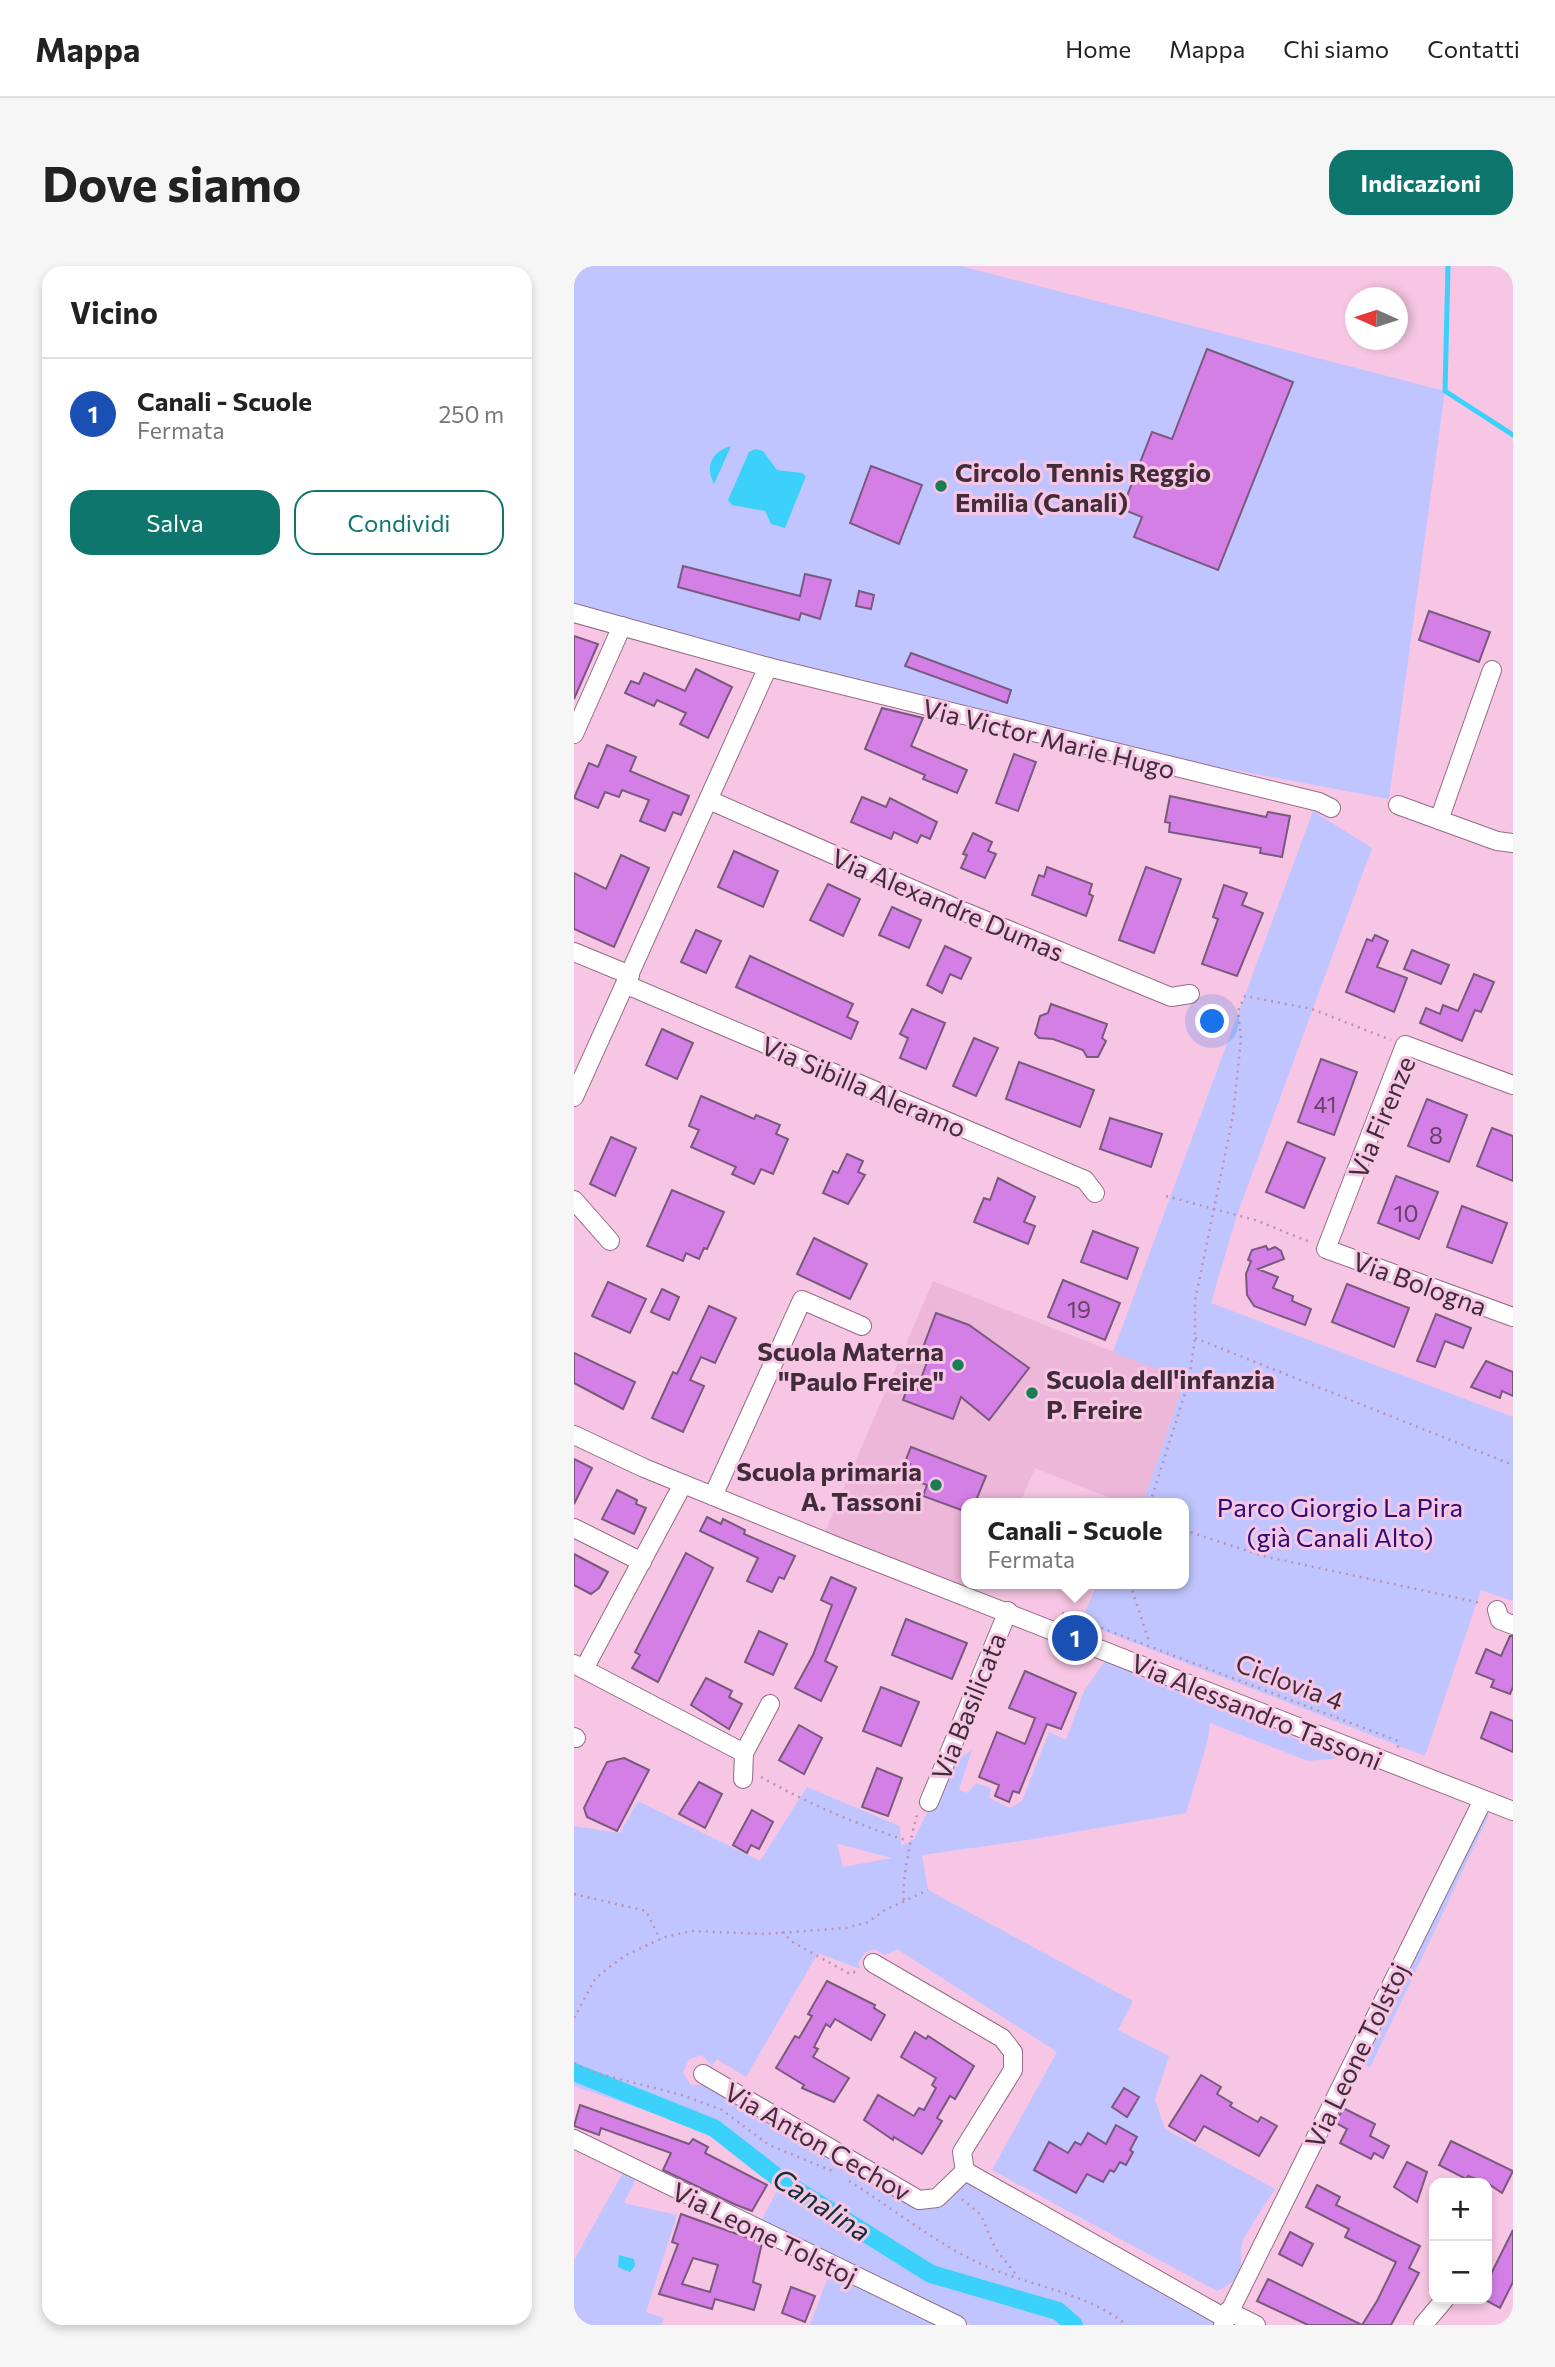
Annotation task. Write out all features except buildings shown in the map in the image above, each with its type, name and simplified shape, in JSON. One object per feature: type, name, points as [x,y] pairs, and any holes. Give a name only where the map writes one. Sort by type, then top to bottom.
[{"type":"street","name":"Via Victor Marie Hugo","points":[[574,613],[768,667],[1148,763],[1319,802],[1331,808]]},
{"type":"street","points":[[574,734],[622,626]]},
{"type":"street","points":[[574,1097],[768,667]]},
{"type":"street","points":[[1439,820],[1492,670]]},
{"type":"street","name":"Via Alexandre Dumas","points":[[709,800],[960,910],[1171,998],[1190,994]]},
{"type":"street","points":[[1398,805],[1497,841],[1513,844]]},
{"type":"street","name":"Via Sibilla Aleramo","points":[[574,951],[629,980],[1085,1180],[1096,1193]]},
{"type":"street","name":"Via Firenze","points":[[1326,1248],[1405,1045],[1513,1086]]},
{"type":"street","points":[[574,1200],[610,1241]]},
{"type":"street","name":"Via Bologna","points":[[1326,1248],[1513,1317]]},
{"type":"street","points":[[713,1496],[802,1300],[862,1326]]},
{"type":"street","name":"Via Alessandro Tassoni","points":[[574,1435],[683,1484],[1513,1811]]},
{"type":"street","points":[[683,1484],[642,1562],[579,1666],[744,1766],[770,1704]]},
{"type":"street","points":[[574,1528],[642,1562]]},
{"type":"street","points":[[1497,1610],[1500,1620],[1513,1625]]},
{"type":"street","name":"Via Basilicata","points":[[929,1802],[1008,1611]]},
{"type":"street","name":"Via Leone Tolstoj","points":[[1226,2318],[1483,1800]]},
{"type":"street","points":[[873,1963],[1002,2038],[1013,2052],[1013,2070],[962,2152],[965,2171],[1226,2318],[1256,2325]]},
{"type":"street","name":"Via Anton Cechov","points":[[703,2074],[919,2200],[937,2198],[965,2171]]},
{"type":"street","name":"Via Leone Tolstoj","points":[[574,2139],[957,2325]]},
{"type":"street","points":[[1423,2325],[1441,2304]]},
{"type":"path","points":[[1152,1498],[1181,1411],[1195,1338],[1195,1301],[1233,1116],[1241,1038],[1238,1011],[1245,996],[1312,1009],[1405,1045]]},
{"type":"path","points":[[1166,1196],[1255,1220],[1326,1248]]},
{"type":"path","points":[[1195,1338],[1513,1465]]},
{"type":"path","points":[[1189,1532],[1264,1556],[1369,1581],[1480,1602],[1497,1610]]},
{"type":"path","points":[[1132,1589],[1158,1671]]},
{"type":"path","name":"Ciclovia 4","points":[[1062,1612],[1398,1741],[1398,1752]]},
{"type":"path","points":[[744,1766],[804,1801],[865,1827],[908,1841]]},
{"type":"path","points":[[904,1901],[902,1892],[911,1853],[908,1841],[917,1815],[929,1802]]},
{"type":"path","points":[[574,2018],[596,1979],[608,1968],[660,1939],[691,1931],[765,1934],[846,1928],[868,1922],[928,1890]]},
{"type":"path","points":[[574,1894],[646,1911],[660,1939]]},
{"type":"path","points":[[782,1932],[794,1943],[850,1974],[873,1963]]},
{"type":"path","points":[[574,2063],[592,2071],[682,2095],[722,2110],[769,2145],[835,2172],[954,2250],[1106,2309],[1127,2325]]},
{"type":"path","points":[[946,2189],[981,2215],[995,2248],[1018,2277]]},
{"type":"shaded area","points":[[731,446],[714,484],[710,466],[714,456]]},
{"type":"shaded area","points":[[755,449],[763,451],[777,470],[802,473],[806,476],[785,528],[771,524],[765,511],[732,505],[728,500],[749,452]]},
{"type":"shaded area","name":"Scuola dell'infanzia P. Freire","points":[[933,1281],[1185,1380],[1145,1498],[1110,1498],[1035,1468],[1022,1498],[961,1498],[962,1595],[822,1539]]},
{"type":"shaded area","points":[[619,2255],[634,2259],[635,2266],[630,2272],[618,2267]]},
{"type":"green space","name":"Circolo Tennis Reggio Emilia (Canali)","points":[[574,266],[961,266],[1445,391],[1389,799],[1208,765],[826,675],[574,604]]},
{"type":"green space","name":"Parco Giorgio La Pira (già Canali Alto)","points":[[1313,811],[1372,848],[1237,1215],[1211,1303],[1513,1417],[1513,1601],[1481,1590],[1425,1756],[1081,1622],[1095,1589],[1189,1589],[1189,1498],[1145,1498],[1185,1380],[1113,1352]]},
{"type":"green space","points":[[1107,1658],[1340,1758],[1308,1761],[1210,1723],[1208,1740],[1186,1813],[922,1855],[928,1890],[1133,2001],[1118,2030],[1169,2056],[1155,2100],[1165,2129],[1275,2189],[1245,2237],[1241,2266],[1236,2279],[1217,2291],[992,2170],[1057,2052],[897,1949],[885,1955],[874,1949],[866,1952],[858,1963],[860,1969],[818,1953],[746,2077],[717,2059],[712,2066],[702,2055],[689,2059],[683,2073],[691,2085],[707,2085],[718,2090],[918,2210],[939,2205],[970,2178],[1219,2322],[1218,2325],[971,2325],[760,2223],[782,2181],[710,2133],[574,2086],[574,1826],[620,1833],[638,1801],[760,1861],[807,1787],[900,1826],[901,1846],[914,1839],[952,1763],[972,1750],[959,1790],[968,1793],[976,1783],[991,1788],[989,1798],[1010,1808],[1022,1801],[1049,1732],[1066,1740],[1084,1691]],"holes":[[[837,1844],[892,1858],[843,1867]]]},
{"type":"green space","points":[[1478,1811],[1489,1815],[1370,2068],[1355,2059]]},
{"type":"green space","points":[[624,2171],[636,2179],[624,2203],[677,2215],[646,2312],[664,2318],[661,2325],[574,2325],[574,2260]]},
{"type":"green space","points":[[830,2271],[947,2325],[810,2325]]},
{"type":"waterway","points":[[1448,266],[1445,391],[1513,435]]},
{"type":"waterway","name":"Canalina","points":[[574,2072],[714,2128],[782,2181],[931,2274],[1058,2311],[1074,2325]]},
{"type":"place","name":"Circolo Tennis Reggio Emilia (Canali)","points":[[941,486]]},
{"type":"place","name":"Scuola Materna \"Paulo Freire\"","points":[[958,1365]]},
{"type":"place","name":"Scuola dell'infanzia P. Freire","points":[[1032,1393]]},
{"type":"place","name":"Scuola primaria A. Tassoni","points":[[936,1485]]},
{"type":"place","name":"Canali - Scuole","points":[[1075,1638]]}]
